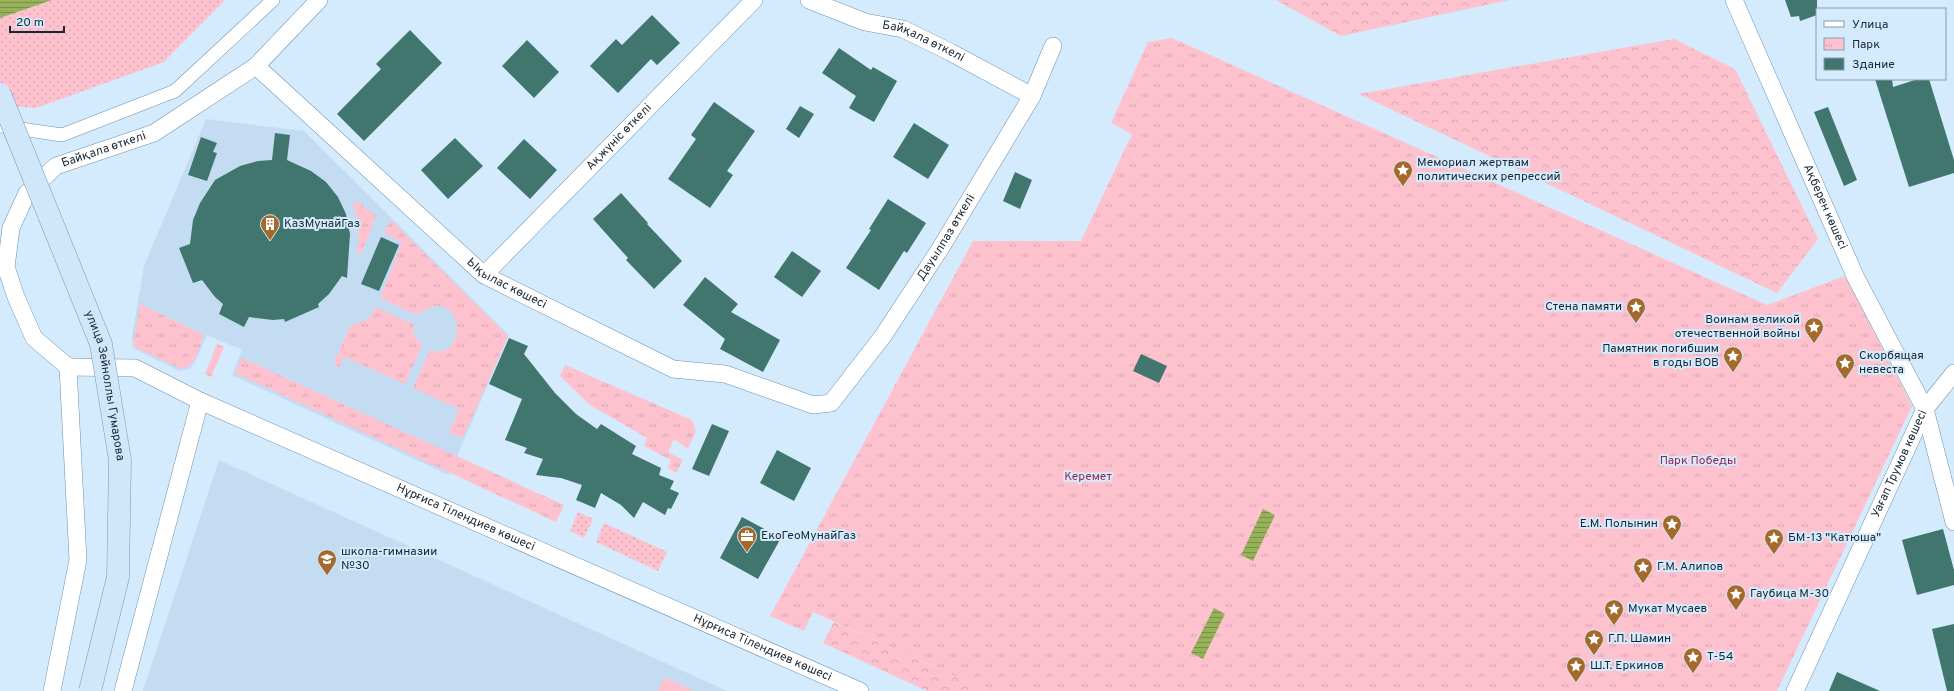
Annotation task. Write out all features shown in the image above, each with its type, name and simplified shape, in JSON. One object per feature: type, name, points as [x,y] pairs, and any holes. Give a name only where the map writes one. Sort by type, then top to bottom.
[{"type":"main road","name":"улица Зейноллы Гумарова","points":[[0,94],[101,344],[120,460],[118,577],[90,691]]},
{"type":"street","points":[[0,126],[62,135],[175,91],[273,0]]},
{"type":"street","name":"Байқала өткелі","points":[[68,367],[34,338],[16,297],[6,267],[11,228],[27,194],[56,166],[154,133],[256,66],[319,0]]},
{"type":"street","name":"Ақжүніс өткелі","points":[[484,275],[754,0]]},
{"type":"street","name":"Байқала өткелі","points":[[809,0],[865,22],[903,29],[950,52],[1032,96]]},
{"type":"street","name":"Ақберен көшесі","points":[[1734,0],[1856,278],[1925,409],[1954,522]]},
{"type":"street","name":"Дауылпаз өткелі","points":[[812,405],[831,403],[883,336],[940,249],[1032,96],[1053,46]]},
{"type":"street","name":"Ықылас көшесі","points":[[256,66],[484,275],[673,369],[725,374],[812,405]]},
{"type":"street","points":[[52,691],[78,560],[68,367]]},
{"type":"street","name":"Нұрғиса Тілендиев көшесі","points":[[68,367],[135,368],[200,401],[860,691]]},
{"type":"street","name":"Уағап Трумов көшесі","points":[[1796,691],[1925,409],[1954,373]]},
{"type":"street","points":[[122,691],[200,401]]},
{"type":"shaded area","points":[[0,0],[52,0],[0,18]]},
{"type":"shaded area","points":[[206,119],[304,131],[509,335],[449,475],[232,375],[242,350],[207,335],[196,360],[190,369],[179,371],[133,348],[132,337],[144,266]]},
{"type":"shaded area","name":"школа-гимназии №30","points":[[219,460],[727,691],[143,691]]},
{"type":"shaded area","points":[[1263,509],[1275,515],[1253,561],[1241,555]]},
{"type":"shaded area","points":[[1214,608],[1225,614],[1203,659],[1191,653]]},
{"type":"green space","points":[[52,0],[225,0],[164,62],[36,108],[0,105],[0,18]]},
{"type":"green space","points":[[1276,0],[1509,0],[1341,36]]},
{"type":"green space","points":[[1172,38],[1767,305],[1845,276],[1912,406],[1777,691],[987,691],[813,612],[804,631],[770,616],[973,241],[1081,241],[1132,134],[1111,123],[1148,42]]},
{"type":"green space","points":[[1674,39],[1735,69],[1818,239],[1777,293],[1359,94]]},
{"type":"green space","points":[[358,202],[376,216],[361,254],[357,253],[359,227],[353,204]]},
{"type":"green space","points":[[391,220],[508,336],[463,438],[449,433],[459,409],[413,388],[430,350],[443,351],[452,345],[456,335],[456,324],[453,314],[445,307],[433,307],[417,315],[380,298],[402,242],[384,233]]},
{"type":"green space","points":[[140,304],[204,335],[197,355],[191,364],[182,369],[134,347],[134,338]]},
{"type":"green space","points":[[375,307],[413,324],[414,336],[422,345],[405,384],[344,357],[338,369],[334,363],[350,326],[370,318]]},
{"type":"green space","points":[[217,344],[224,347],[211,377],[205,374]]},
{"type":"green space","points":[[242,358],[564,505],[556,522],[235,373]]},
{"type":"green space","points":[[565,365],[692,420],[696,431],[688,449],[674,439],[668,452],[683,460],[676,473],[668,468],[671,460],[644,446],[647,438],[590,405],[560,376]]},
{"type":"green space","points":[[578,512],[593,519],[584,538],[570,531]]},
{"type":"green space","points":[[604,523],[667,552],[658,571],[596,542]]},
{"type":"green space","points":[[834,622],[987,691],[927,691],[823,643]]},
{"type":"green space","points":[[664,677],[694,691],[658,691]]},
{"type":"building","points":[[1785,0],[1817,0],[1816,15],[1800,21],[1799,16],[1791,17]]},
{"type":"building","points":[[652,15],[680,43],[657,65],[651,59],[618,93],[590,66],[616,39],[622,45]]},
{"type":"building","points":[[410,30],[442,63],[364,141],[337,114],[381,69],[376,64]]},
{"type":"building","points":[[527,40],[559,72],[534,98],[502,66]]},
{"type":"building","points":[[839,48],[871,70],[873,67],[897,81],[874,122],[849,108],[856,96],[822,73]]},
{"type":"building","points":[[1875,80],[1892,80],[1893,87],[1915,80],[1929,80],[1954,160],[1954,173],[1909,187]]},
{"type":"building","points":[[714,102],[755,131],[727,171],[733,175],[710,208],[668,179],[696,139],[691,135]]},
{"type":"building","points":[[800,106],[814,114],[799,138],[786,129]]},
{"type":"building","points":[[1828,107],[1857,180],[1844,186],[1814,112]]},
{"type":"building","points":[[914,123],[949,145],[928,179],[893,157]]},
{"type":"building","name":"КазМунайГаз","points":[[275,133],[290,135],[287,160],[311,171],[326,182],[338,197],[346,214],[350,234],[347,278],[342,276],[329,294],[318,304],[319,307],[285,322],[284,319],[273,320],[249,317],[244,327],[219,314],[223,304],[215,297],[202,280],[193,283],[179,248],[190,244],[193,220],[200,203],[215,180],[240,166],[258,161],[272,160]]},
{"type":"building","points":[[201,137],[217,143],[213,152],[217,153],[207,181],[188,175]]},
{"type":"building","points":[[455,138],[483,166],[448,199],[421,170]]},
{"type":"building","points":[[524,139],[557,170],[530,199],[497,168]]},
{"type":"building","points":[[1015,172],[1032,180],[1020,209],[1003,201]]},
{"type":"building","points":[[621,193],[648,223],[647,224],[682,261],[654,289],[626,260],[628,258],[593,219]]},
{"type":"building","points":[[888,199],[926,223],[907,253],[904,251],[879,290],[846,268],[871,230],[869,229]]},
{"type":"building","points":[[381,237],[399,245],[379,291],[361,284]]},
{"type":"building","points":[[792,251],[821,271],[802,297],[774,277]]},
{"type":"building","points":[[705,277],[738,304],[731,312],[780,340],[763,372],[720,349],[725,339],[683,305]]},
{"type":"building","points":[[509,338],[528,346],[524,354],[555,393],[576,414],[597,429],[601,424],[636,446],[632,454],[661,468],[659,475],[674,481],[670,489],[679,493],[671,509],[668,508],[665,515],[643,502],[634,518],[621,505],[601,493],[595,508],[576,500],[582,485],[561,478],[536,475],[543,459],[524,453],[527,448],[505,440],[522,399],[489,384]]},
{"type":"building","points":[[1141,354],[1167,366],[1159,383],[1133,371]]},
{"type":"building","points":[[712,424],[729,431],[709,476],[692,469]]},
{"type":"building","points":[[777,450],[811,468],[794,501],[760,483]]},
{"type":"building","points":[[742,517],[781,538],[758,579],[720,558]]},
{"type":"building","points":[[1943,529],[1954,570],[1954,585],[1917,595],[1902,540]]},
{"type":"building","points":[[1954,624],[1954,691],[1947,691],[1932,629]]},
{"type":"building","points":[[1837,672],[1880,691],[1829,691]]},
{"type":"place","name":"Мемориал жертвам политических репрессий","points":[[1403,187]]},
{"type":"place","name":"КазМунайГаз","points":[[270,241]]},
{"type":"place","name":"Стена памяти","points":[[1636,324]]},
{"type":"place","name":"Воинам великой отечественной войны","points":[[1814,344]]},
{"type":"place","name":"Памятник погибшим в годы ВОВ","points":[[1733,373]]},
{"type":"place","name":"Скорбящая невеста","points":[[1845,380]]},
{"type":"place","name":"Е.М. Полынин","points":[[1672,541]]},
{"type":"place","name":"ЕкоГеоМунайГаз","points":[[747,553]]},
{"type":"place","name":"БМ-13 \"Катюша\"","points":[[1774,555]]},
{"type":"place","name":"школа-гимназии №30","points":[[327,576]]},
{"type":"place","name":"Г.М. Алипов","points":[[1643,584]]},
{"type":"place","name":"Гаубица М-30","points":[[1736,611]]},
{"type":"place","name":"Мукат Мусаев","points":[[1614,626]]},
{"type":"place","name":"Г.П. Шамин","points":[[1594,656]]},
{"type":"place","name":"Т-54","points":[[1693,674]]},
{"type":"place","name":"Ш.Т. Еркинов","points":[[1576,683]]},
{"type":"park label","name":"Парк Победы","points":[[1698,461]]},
{"type":"park label","name":"Керемет","points":[[1088,477]]}]
